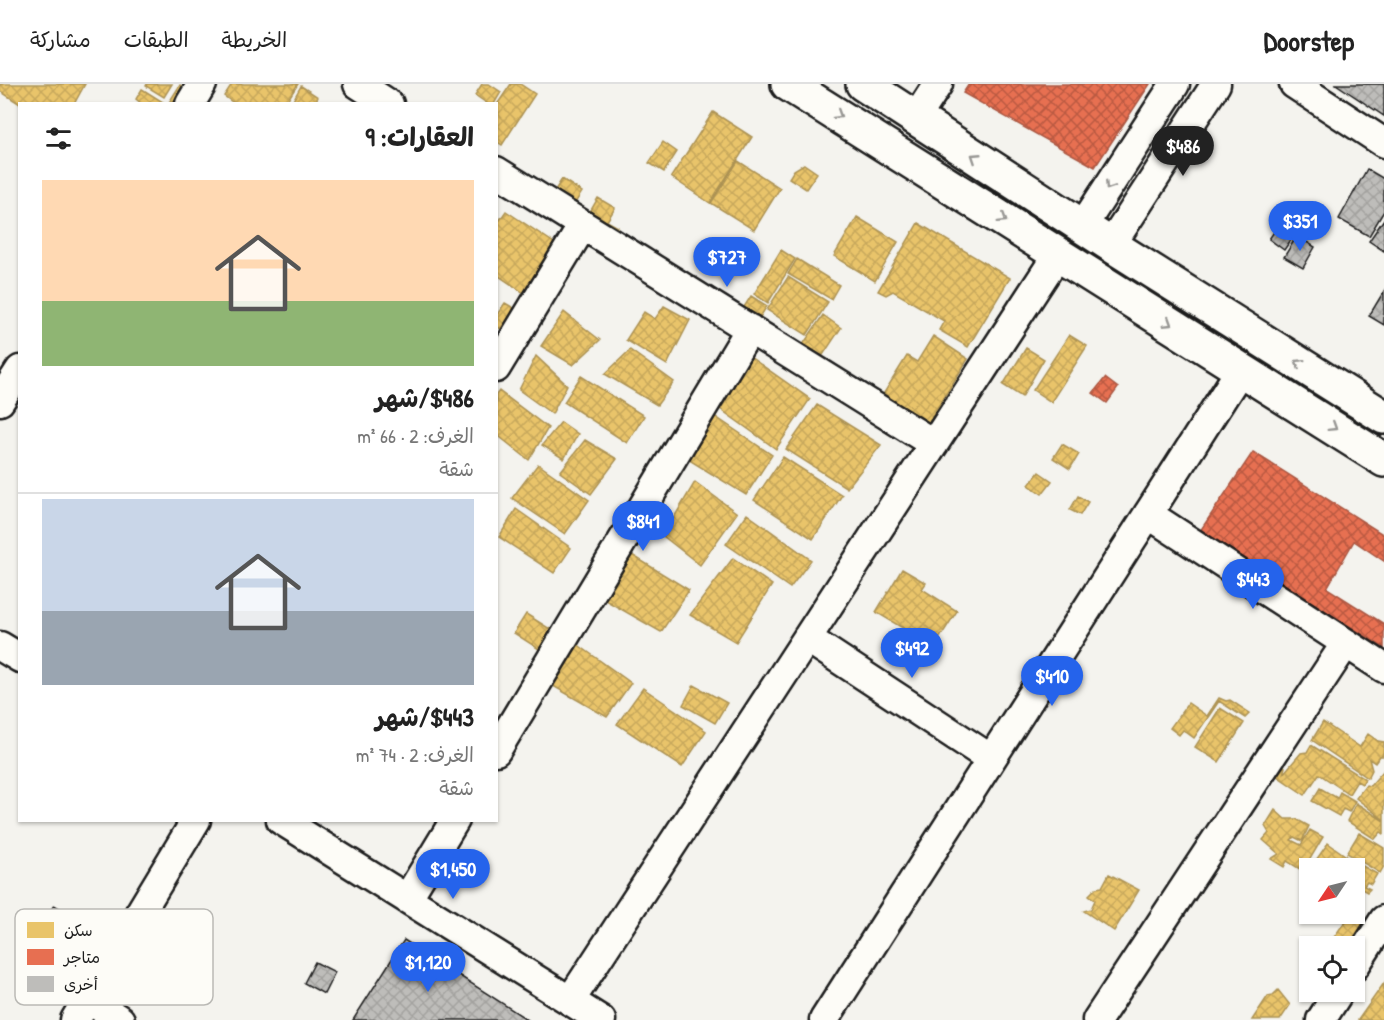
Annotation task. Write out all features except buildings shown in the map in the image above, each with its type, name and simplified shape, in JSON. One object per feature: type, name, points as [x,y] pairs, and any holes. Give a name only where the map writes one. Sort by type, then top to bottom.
[{"type":"main road","points":[[788,84],[1384,459]]},
{"type":"main road","points":[[862,84],[1082,227],[1384,417]]},
{"type":"street","points":[[191,102],[202,84]]},
{"type":"street","points":[[358,84],[386,102]]},
{"type":"street","points":[[916,118],[938,84]]},
{"type":"street","points":[[1082,227],[1175,84]]},
{"type":"street","points":[[1111,245],[1216,84]]},
{"type":"street","points":[[1294,84],[1384,143]]},
{"type":"street","points":[[498,172],[934,444]]},
{"type":"street","points":[[498,365],[583,225]]},
{"type":"street","points":[[570,1001],[1058,254]]},
{"type":"street","points":[[498,748],[750,329]]},
{"type":"street","points":[[824,1020],[1241,369]]},
{"type":"street","points":[[0,401],[18,373]]},
{"type":"street","points":[[1148,514],[1384,668]]},
{"type":"street","points":[[807,638],[991,759]]},
{"type":"street","points":[[1098,1020],[1346,643]]},
{"type":"street","points":[[0,646],[18,657]]},
{"type":"street","points":[[142,909],[195,822]]},
{"type":"street","points":[[283,822],[601,1020]]},
{"type":"street","points":[[407,899],[454,822]]},
{"type":"street","points":[[1365,950],[1384,920]]},
{"type":"street","points":[[1322,1020],[1333,1002]]},
{"type":"street","points":[[81,1010],[120,1020]]}]
